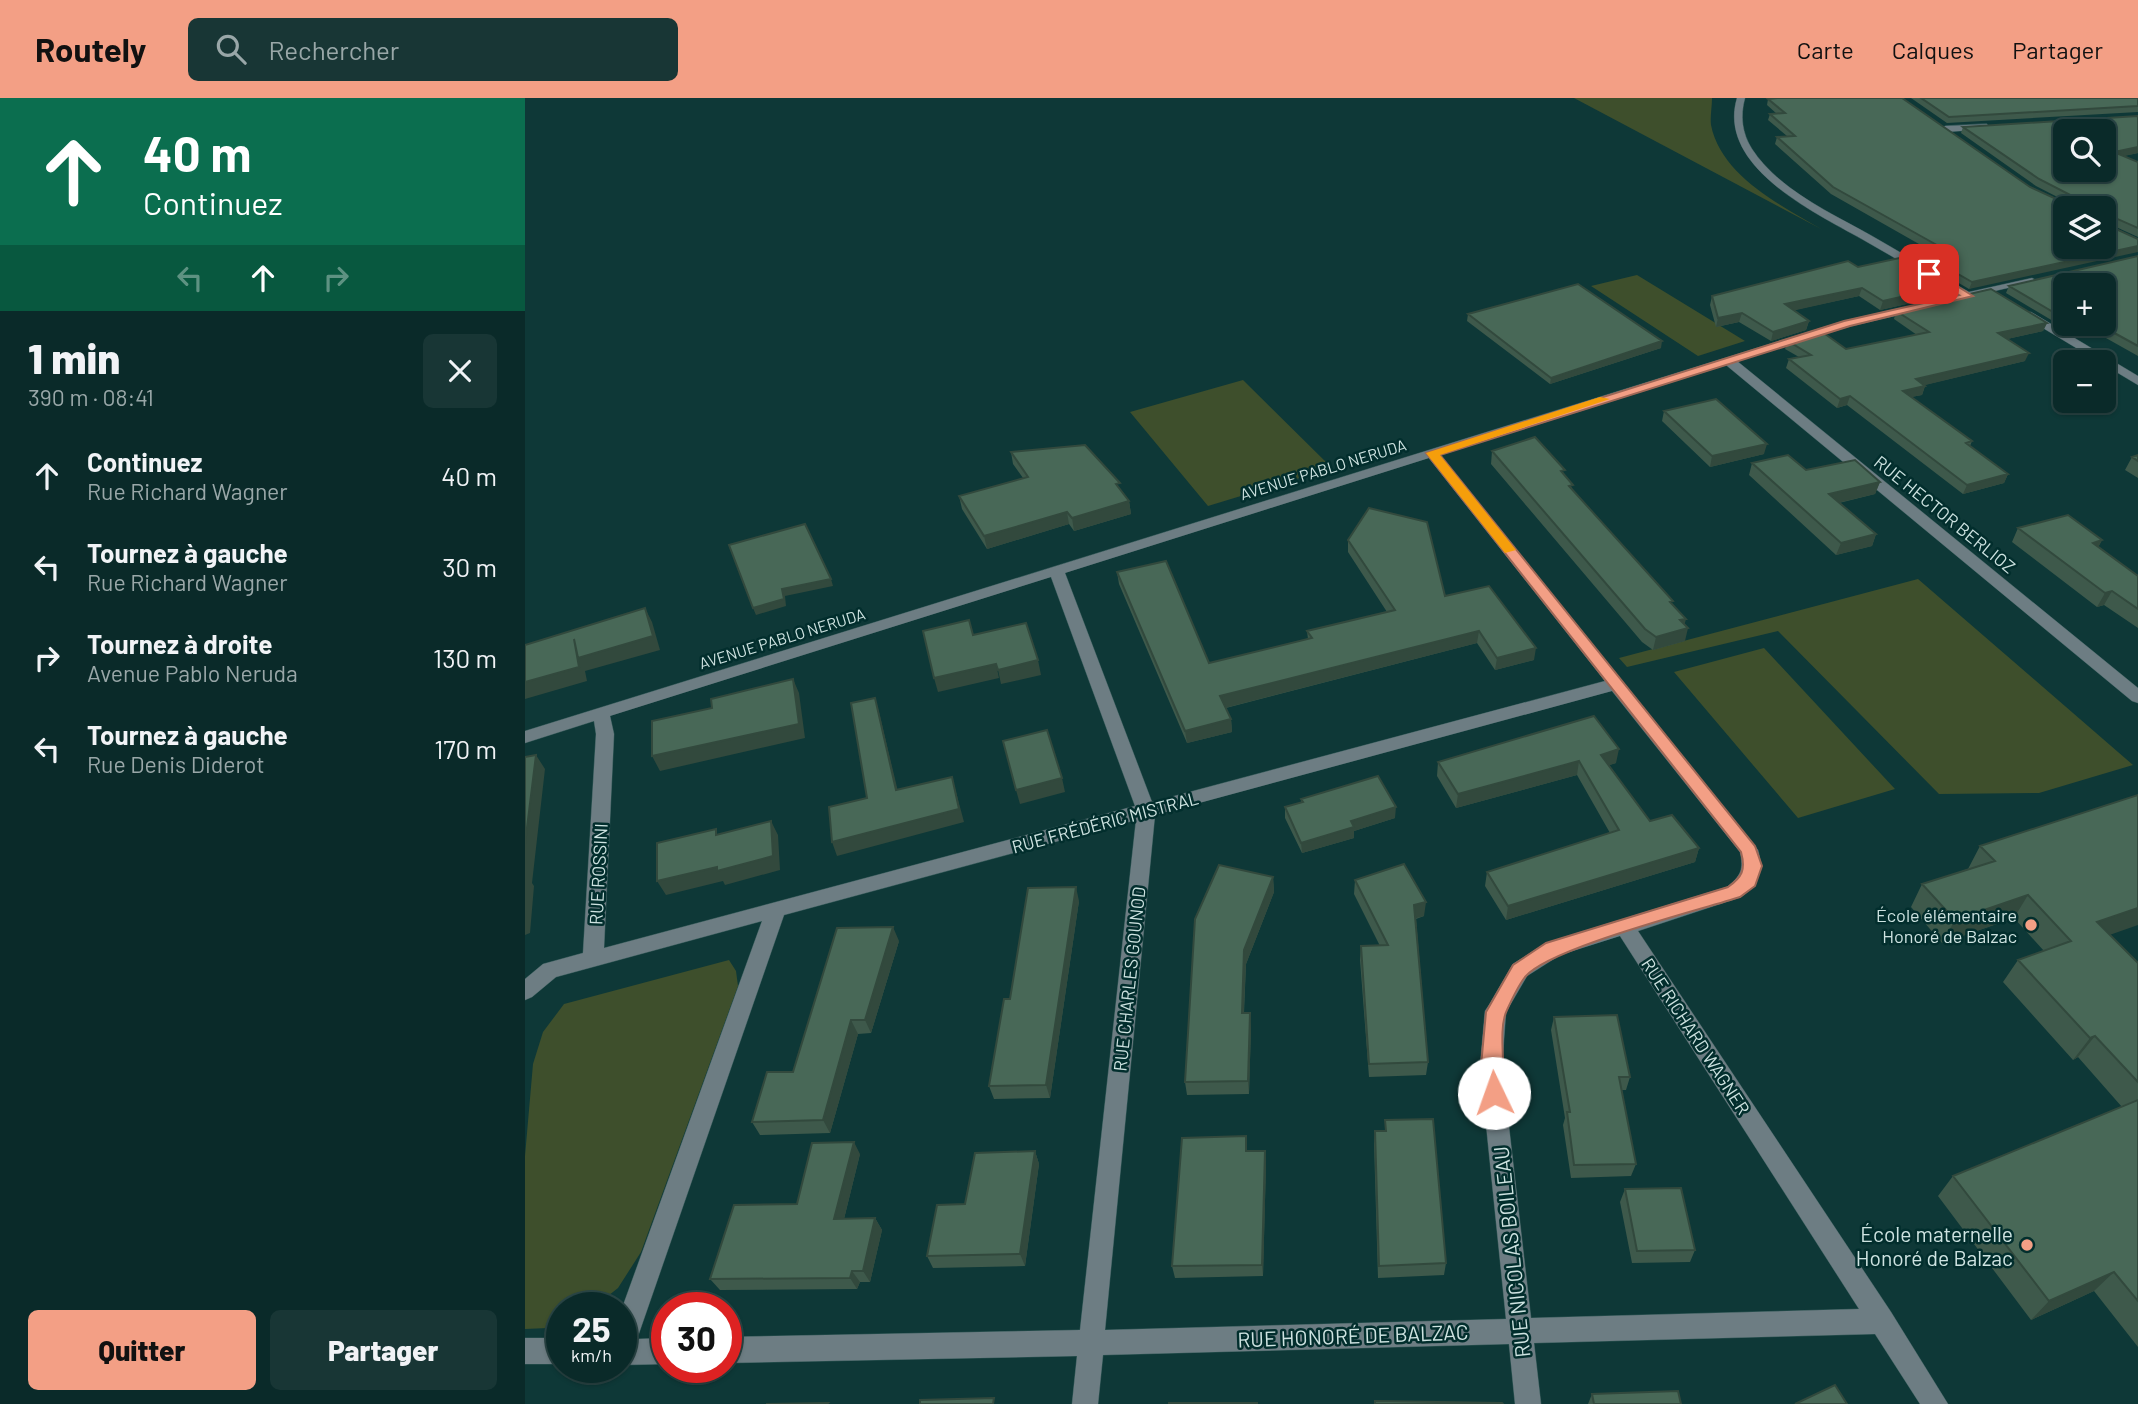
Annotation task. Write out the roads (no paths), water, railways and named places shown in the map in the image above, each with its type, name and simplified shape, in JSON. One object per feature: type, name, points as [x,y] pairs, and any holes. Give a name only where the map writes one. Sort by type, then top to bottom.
[{"type":"street","points":[[1741,98],[1736,119],[1741,138],[1754,158],[1780,183],[1812,205],[1968,296]]},
{"type":"street","points":[[1934,121],[1956,137]]},
{"type":"street","points":[[1945,129],[2000,126]]},
{"type":"street","points":[[1955,299],[2043,279]]},
{"type":"street","points":[[1990,291],[2138,381]]},
{"type":"street","name":"AVENUE PABLO NERUDA","points":[[525,737],[1848,323],[1928,305]]},
{"type":"street","name":"RUE HECTOR BERLIOZ","points":[[1728,360],[2138,697]]},
{"type":"street","points":[[1432,453],[1749,850],[1753,866],[1748,881],[1734,892],[1625,927]]},
{"type":"street","name":"RUE CHARLES GOUNOD","points":[[1056,570],[1146,810],[1085,1404]]},
{"type":"street","name":"RUE FRÉDÉRIC MISTRAL","points":[[593,959],[1616,684]]},
{"type":"street","name":"RUE ROSSINI","points":[[593,959],[605,734],[601,713]]},
{"type":"street","points":[[637,1304],[776,911]]},
{"type":"street","name":"RUE RICHARD WAGNER","points":[[1625,927],[1882,1321]]},
{"type":"street","name":"RUE NICOLAS BOILEAU","points":[[1528,1404],[1491,1066],[1496,1012],[1520,970],[1553,949],[1625,927]]},
{"type":"street","points":[[525,991],[550,970],[593,959]]},
{"type":"street","points":[[1882,1321],[1935,1404]]},
{"type":"street","name":"RUE HONORÉ DE BALZAC","points":[[742,1350],[1882,1321]]},
{"type":"street","points":[[525,1351],[546,1351]]},
{"type":"place","name":"École élémentaire Honoré de Balzac","points":[[2031,925]]},
{"type":"place","name":"École maternelle Honoré de Balzac","points":[[2027,1245]]}]
